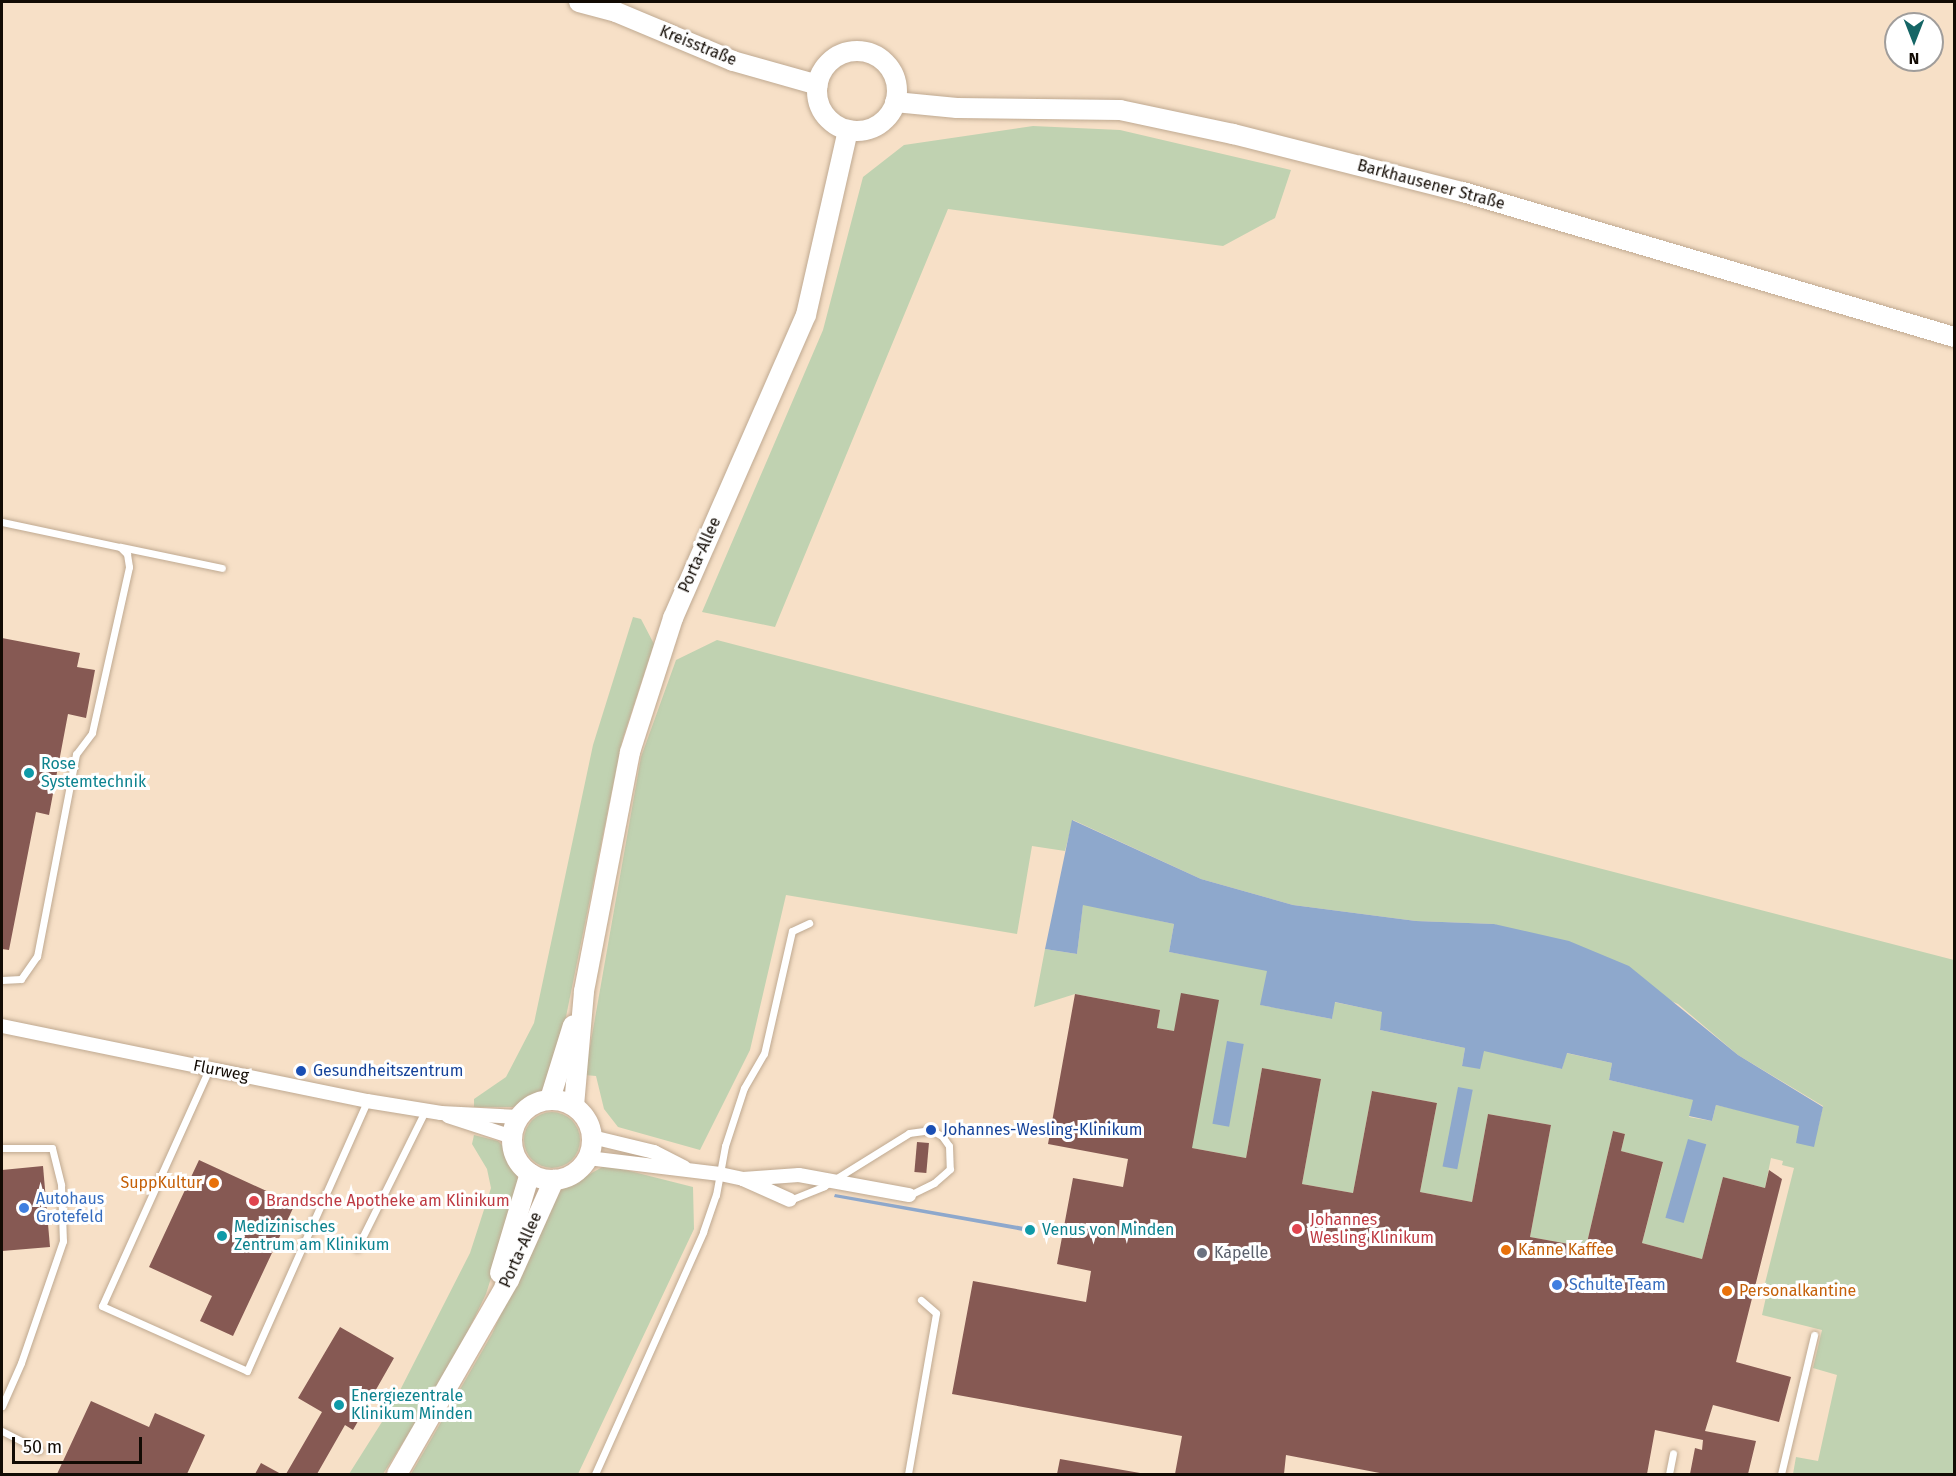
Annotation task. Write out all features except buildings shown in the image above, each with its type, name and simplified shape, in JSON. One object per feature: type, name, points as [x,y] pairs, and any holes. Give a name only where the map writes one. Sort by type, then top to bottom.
[{"type":"street","name":"Kreisstraße","points":[[579,2],[616,12],[733,61],[818,85]]},
{"type":"street","points":[[863,52],[886,64],[894,76],[895,102],[877,125],[848,130],[825,116],[819,104],[818,85],[826,66],[837,57],[863,52]]},
{"type":"street","name":"Barkhausener Straße","points":[[895,102],[957,108],[1120,110],[1233,134],[1497,202],[1954,337]]},
{"type":"street","name":"Porta-Allee","points":[[574,1106],[584,991],[630,752],[673,618],[806,315],[848,130]]},
{"type":"street","name":"Porta-Allee","points":[[549,1099],[584,991]]},
{"type":"street","name":"Flurweg","points":[[2,1026],[368,1101],[441,1113],[519,1117]]},
{"type":"street","points":[[549,1099],[574,1106],[587,1119],[592,1137],[588,1158],[574,1173],[554,1180],[530,1173],[516,1157],[512,1137],[519,1117],[532,1105],[549,1099]]},
{"type":"street","name":"Flurweg","points":[[441,1113],[512,1137]]},
{"type":"street","points":[[592,1137],[654,1152],[686,1168]]},
{"type":"street","points":[[588,1158],[650,1168],[686,1168],[720,1174],[743,1179],[790,1200]]},
{"type":"street","name":"Porta-Allee","points":[[486,1319],[530,1173]]},
{"type":"street","points":[[743,1179],[783,1174],[833,1180],[909,1195]]},
{"type":"street","name":"Porta-Allee","points":[[397,1474],[509,1280],[554,1180]]},
{"type":"lane","points":[[2,522],[222,568]]},
{"type":"lane","points":[[2,980],[21,979],[37,956],[76,754],[92,732],[129,567],[127,554],[120,547]]},
{"type":"lane","points":[[595,1474],[703,1232],[720,1174],[725,1146],[744,1088],[764,1054],[792,931],[809,923]]},
{"type":"lane","points":[[209,1069],[102,1306],[247,1371],[368,1101]]},
{"type":"lane","points":[[357,1248],[425,1111]]},
{"type":"lane","points":[[790,1200],[833,1180],[909,1132],[931,1130],[942,1136],[949,1146],[950,1169],[934,1183],[909,1195]]},
{"type":"lane","points":[[2,1148],[52,1148],[61,1185],[63,1241],[21,1364],[2,1406]]},
{"type":"lane","points":[[908,1474],[936,1313],[921,1300]]},
{"type":"lane","points":[[1780,1474],[1814,1335]]},
{"type":"lane","points":[[2,1431],[39,1450]]},
{"type":"lane","points":[[1669,1474],[1673,1453]]},
{"type":"green space","points":[[1033,126],[1120,130],[1291,170],[1275,218],[1223,246],[948,209],[775,627],[702,612],[823,330],[863,177],[904,145]]},
{"type":"green space","points":[[633,617],[641,619],[654,644],[622,741],[557,1061],[542,1091],[528,1101],[513,1107],[474,1107],[474,1099],[506,1077],[534,1023],[593,745]]},
{"type":"green space","points":[[717,640],[1954,960],[1954,1474],[1793,1474],[1796,1457],[1818,1461],[1837,1375],[1813,1368],[1822,1330],[1762,1315],[1766,1297],[1762,1295],[1794,1168],[1782,1165],[1783,1161],[1771,1158],[1765,1188],[1723,1177],[1702,1259],[1642,1243],[1663,1163],[1621,1151],[1625,1134],[1613,1131],[1586,1247],[1530,1237],[1551,1125],[1488,1114],[1472,1202],[1420,1192],[1437,1103],[1372,1091],[1353,1193],[1302,1184],[1321,1079],[1262,1068],[1246,1158],[1192,1148],[1174,1031],[1157,1028],[1160,1010],[1075,994],[1034,1007],[1045,949],[1077,954],[1083,904],[1174,924],[1169,952],[1268,970],[1261,1005],[1332,1019],[1334,1002],[1383,1012],[1380,1030],[1465,1048],[1462,1066],[1484,1050],[1562,1069],[1566,1053],[1612,1063],[1609,1080],[1694,1100],[1689,1117],[1712,1121],[1716,1105],[1818,1128],[1823,1106],[1738,1055],[1678,1004],[1494,924],[1416,921],[1293,905],[1201,879],[1073,820],[1065,851],[1032,846],[1017,934],[786,895],[750,1050],[700,1150],[618,1127],[604,1109],[596,1076],[585,1075],[641,757],[676,660]]},
{"type":"green space","points":[[552,1112],[563,1114],[572,1120],[578,1129],[580,1140],[578,1151],[572,1160],[563,1166],[552,1168],[541,1166],[532,1160],[526,1151],[524,1140],[526,1129],[532,1120],[541,1114]]},
{"type":"green space","points":[[474,1135],[498,1141],[504,1147],[517,1173],[519,1189],[486,1294],[448,1372],[383,1474],[349,1474],[392,1406],[470,1253],[491,1188],[487,1169],[472,1144]]},
{"type":"green space","points":[[606,1165],[693,1187],[694,1229],[578,1474],[411,1474],[492,1334],[554,1194]]},
{"type":"water","points":[[1072,820],[1201,879],[1293,905],[1416,921],[1494,924],[1569,941],[1629,966],[1738,1055],[1823,1107],[1814,1147],[1796,1143],[1799,1126],[1716,1105],[1712,1121],[1689,1116],[1693,1100],[1609,1080],[1612,1063],[1567,1053],[1562,1069],[1484,1051],[1480,1069],[1462,1066],[1465,1048],[1380,1030],[1382,1012],[1335,1002],[1332,1019],[1260,1005],[1267,971],[1169,952],[1174,924],[1083,905],[1077,954],[1045,949]]},
{"type":"water","points":[[1227,1041],[1244,1044],[1229,1127],[1212,1124]]},
{"type":"water","points":[[1458,1087],[1473,1090],[1457,1169],[1443,1167]]},
{"type":"water","points":[[1688,1139],[1706,1144],[1684,1223],[1665,1218]]},
{"type":"water","points":[[835,1194],[1024,1227],[1030,1223],[1038,1230],[1030,1237],[1023,1231],[834,1197]]},
{"type":"place","name":"Rose Systemtechnik","points":[[29,773]]},
{"type":"place","name":"Gesundheitszentrum","points":[[301,1071]]},
{"type":"place","name":"Johannes-Wesling-Klinikum","points":[[931,1130]]},
{"type":"place","name":"SuppKultur","points":[[214,1183]]},
{"type":"place","name":"Brandsche Apotheke am Klinikum","points":[[254,1201]]},
{"type":"place","name":"Autohaus Grotefeld","points":[[24,1208]]},
{"type":"place","name":"Johannes Wesling Klinikum","points":[[1297,1229]]},
{"type":"place","name":"Venus von Minden","points":[[1030,1230]]},
{"type":"place","name":"Medizinisches Zentrum am Klinikum","points":[[222,1236]]},
{"type":"place","name":"Kanne Kaffee","points":[[1506,1250]]},
{"type":"place","name":"Kapelle","points":[[1202,1253]]},
{"type":"place","name":"Schulte Team","points":[[1557,1285]]},
{"type":"place","name":"Personalkantine","points":[[1727,1291]]},
{"type":"place","name":"Energiezentrale Klinikum Minden","points":[[339,1405]]}]
